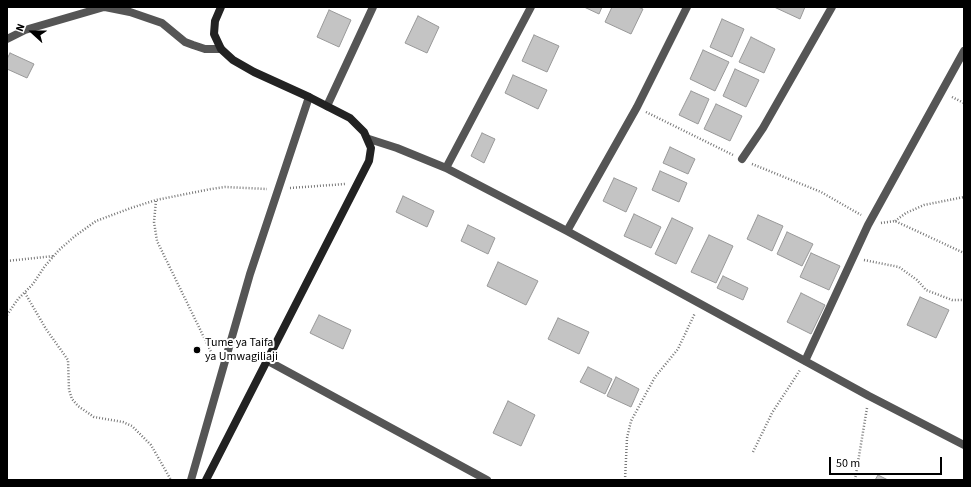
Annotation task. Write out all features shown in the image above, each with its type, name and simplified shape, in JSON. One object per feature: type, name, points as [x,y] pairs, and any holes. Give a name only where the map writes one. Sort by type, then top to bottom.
[{"type":"street","points":[[7,39],[26,30],[105,7],[130,12],[162,22],[185,42],[193,46],[205,49],[221,49]]},
{"type":"street","points":[[206,480],[370,161],[371,148],[369,139],[350,118],[309,96],[254,72],[233,60],[221,49],[214,34],[215,21],[221,7]]},
{"type":"street","points":[[327,106],[372,7]]},
{"type":"street","points":[[446,168],[531,7]]},
{"type":"street","points":[[567,231],[637,107],[687,7]]},
{"type":"street","points":[[742,159],[763,128],[832,7]]},
{"type":"street","points":[[805,361],[868,225],[964,51]]},
{"type":"street","points":[[191,480],[250,274],[309,96]]},
{"type":"street","points":[[369,139],[398,148],[446,168],[567,231],[869,396],[964,445]]},
{"type":"street","points":[[268,361],[488,480]]},
{"type":"path","points":[[7,315],[54,256],[75,236],[96,222],[131,208],[156,200],[225,187],[279,189],[358,183]]},
{"type":"path","points":[[868,225],[895,221],[906,213],[924,205],[964,197]]},
{"type":"path","points":[[156,200],[154,222],[157,241],[184,299],[221,371]]},
{"type":"path","points":[[895,221],[964,253]]},
{"type":"path","points":[[7,261],[54,256]]},
{"type":"path","points":[[852,259],[899,267],[917,280],[926,290],[952,300],[964,300]]},
{"type":"path","points":[[25,293],[46,329],[68,360],[69,390],[72,399],[78,406],[94,417],[123,422],[132,426],[151,446],[171,480]]},
{"type":"path","points":[[625,480],[627,438],[631,421],[655,378],[678,349],[700,303]]},
{"type":"path","points":[[753,452],[772,413],[805,361]]},
{"type":"path","points":[[855,480],[869,396]]},
{"type":"building","points":[[584,7],[602,7],[599,14]]},
{"type":"building","points":[[612,7],[638,7],[643,9],[631,34],[605,22]]},
{"type":"building","points":[[774,7],[805,7],[800,19]]},
{"type":"building","points":[[329,10],[351,20],[339,47],[317,37]]},
{"type":"building","points":[[418,16],[439,27],[427,53],[405,43]]},
{"type":"building","points":[[722,19],[744,29],[732,57],[710,47]]},
{"type":"building","points":[[534,35],[559,46],[547,72],[522,61]]},
{"type":"building","points":[[751,37],[775,49],[764,73],[739,62]]},
{"type":"building","points":[[703,50],[729,62],[715,91],[690,79]]},
{"type":"building","points":[[10,53],[34,64],[27,78],[7,69],[7,59]]},
{"type":"building","points":[[735,69],[759,80],[746,107],[723,96]]},
{"type":"building","points":[[513,75],[547,90],[538,109],[505,93]]},
{"type":"building","points":[[691,91],[709,99],[698,124],[679,115]]},
{"type":"building","points":[[716,104],[742,116],[730,141],[704,129]]},
{"type":"building","points":[[482,133],[495,139],[484,163],[471,156]]},
{"type":"building","points":[[670,147],[695,159],[688,174],[663,163]]},
{"type":"building","points":[[660,171],[687,183],[679,202],[652,190]]},
{"type":"building","points":[[614,178],[637,188],[626,212],[603,201]]},
{"type":"building","points":[[403,196],[434,211],[427,227],[396,212]]},
{"type":"building","points":[[634,214],[661,227],[651,248],[624,236]]},
{"type":"building","points":[[758,215],[783,226],[772,251],[747,239]]},
{"type":"building","points":[[672,218],[693,228],[676,264],[655,254]]},
{"type":"building","points":[[468,225],[495,238],[488,254],[461,241]]},
{"type":"building","points":[[787,232],[813,244],[802,266],[777,254]]},
{"type":"building","points":[[709,235],[733,246],[716,283],[691,272]]},
{"type":"building","points":[[811,253],[840,266],[829,290],[800,277]]},
{"type":"building","points":[[498,262],[538,281],[526,305],[487,286]]},
{"type":"building","points":[[723,276],[748,288],[743,300],[717,288]]},
{"type":"building","points":[[801,293],[825,305],[811,334],[787,322]]},
{"type":"building","points":[[920,297],[949,310],[936,338],[907,325]]},
{"type":"building","points":[[319,315],[351,330],[343,349],[310,333]]},
{"type":"building","points":[[558,318],[589,332],[579,354],[548,339]]},
{"type":"building","points":[[588,367],[612,379],[605,394],[580,382]]},
{"type":"building","points":[[616,377],[639,389],[631,407],[607,396]]},
{"type":"building","points":[[508,401],[535,415],[521,446],[493,433]]},
{"type":"building","points":[[878,475],[888,480],[875,480]]},
{"type":"place","name":"Tume ya Taifa ya Umwagiliaji","points":[[197,350]]}]
